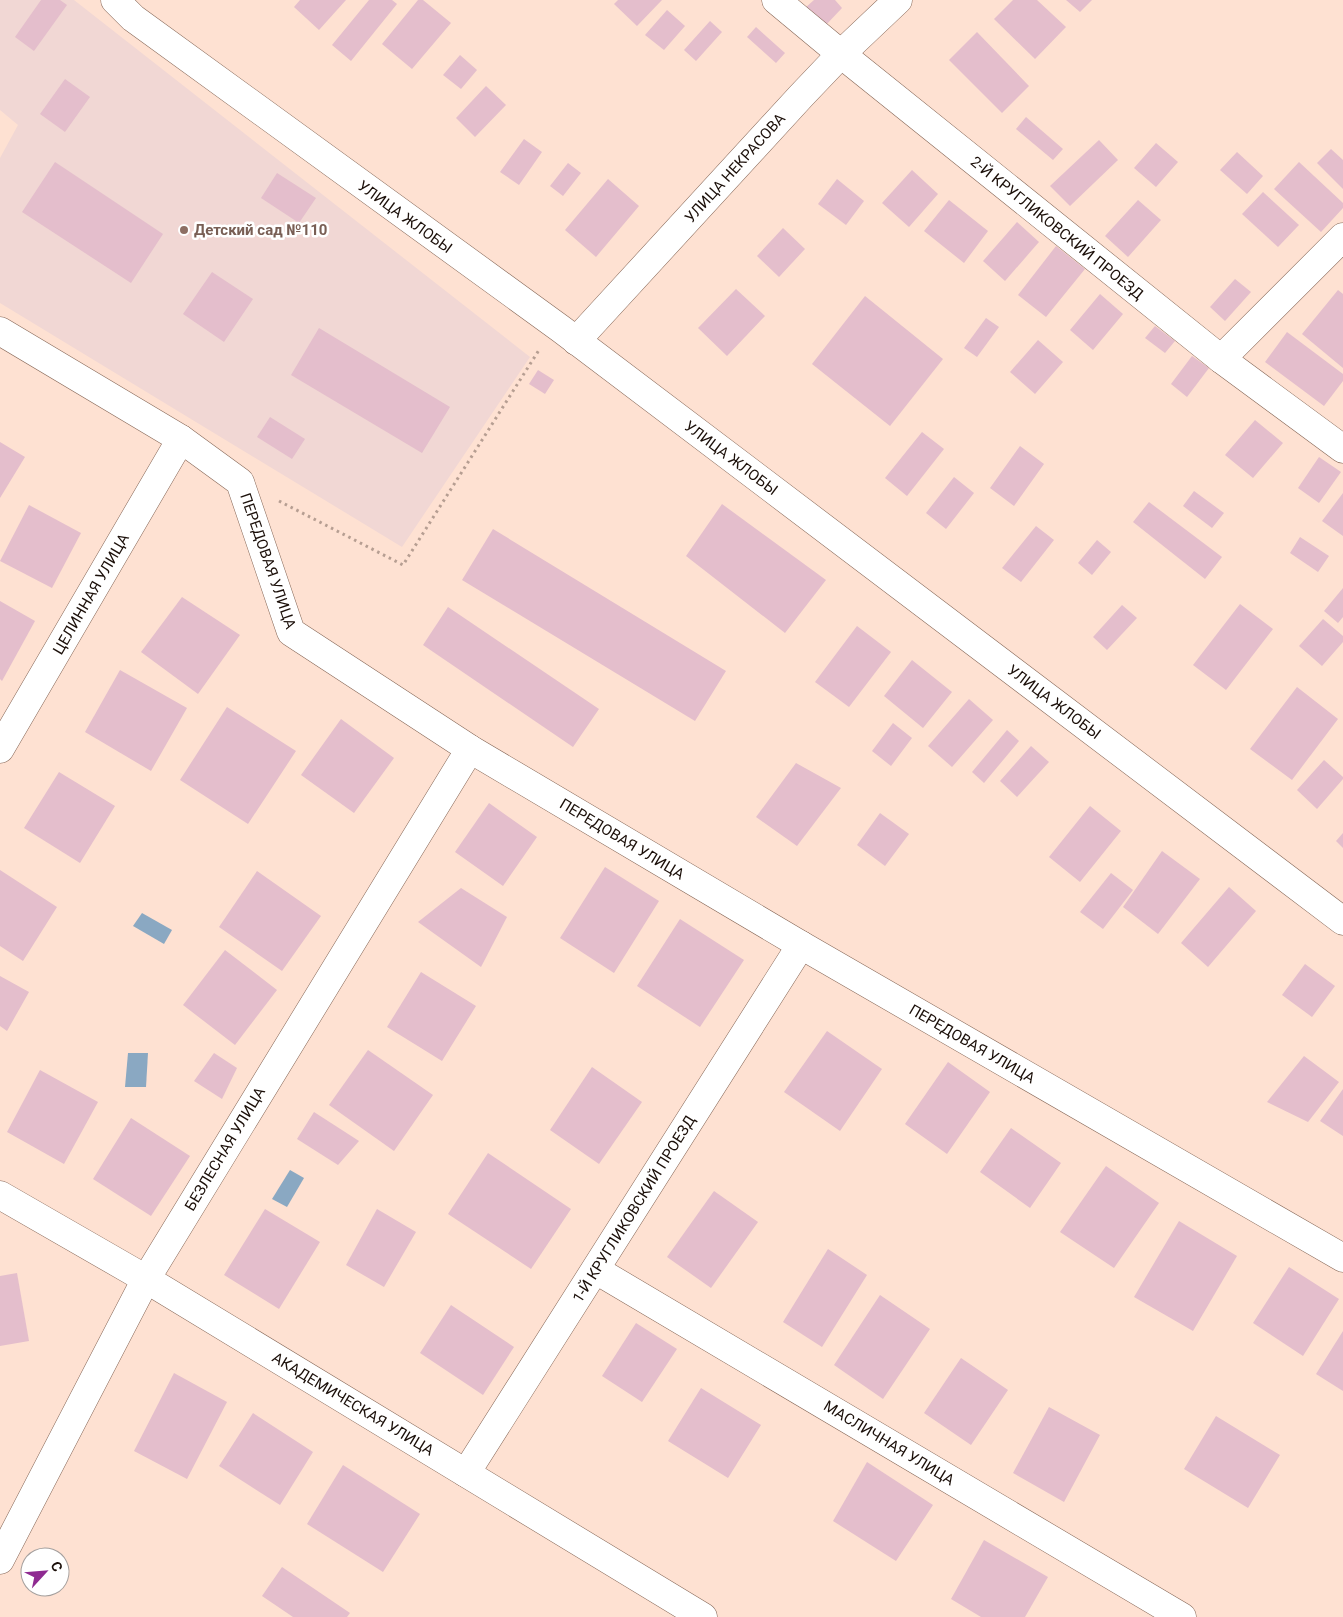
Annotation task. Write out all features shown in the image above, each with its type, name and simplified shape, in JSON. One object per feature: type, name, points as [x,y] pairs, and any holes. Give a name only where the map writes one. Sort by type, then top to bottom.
[{"type":"street","name":"УЛИЦА ЖЛОБЫ","points":[[107,0],[124,9],[576,341],[1343,921]]},
{"type":"street","name":"2-Й КРУГЛИКОВСКИЙ ПРОЕЗД","points":[[776,0],[1221,359],[1343,449]]},
{"type":"street","name":"УЛИЦА НЕКРАСОВА","points":[[576,341],[801,96],[841,54],[898,0]]},
{"type":"street","points":[[1221,359],[1343,237]]},
{"type":"street","name":"ПЕРЕДОВАЯ УЛИЦА","points":[[0,331],[181,439],[240,482],[291,632],[470,749],[802,945],[1343,1258]]},
{"type":"street","name":"ЦЕЛИННАЯ УЛИЦА","points":[[0,749],[181,439]]},
{"type":"street","name":"БЕЗЛЕСНАЯ УЛИЦА","points":[[0,1560],[146,1279],[470,749]]},
{"type":"street","name":"1-Й КРУГЛИКОВСКИЙ ПРОЕЗД","points":[[466,1473],[802,945]]},
{"type":"street","name":"АКАДЕМИЧЕСКАЯ УЛИЦА","points":[[0,1195],[146,1279],[703,1617]]},
{"type":"street","name":"МАСЛИЧНАЯ УЛИЦА","points":[[596,1270],[1182,1617]]},
{"type":"path","points":[[240,482],[403,565],[554,325]]},
{"type":"shaded area","name":"Детский сад №110","points":[[0,0],[74,0],[530,357],[402,547],[0,303],[0,158],[18,125],[0,110]]},
{"type":"water","points":[[142,913],[172,930],[164,944],[133,926]]},
{"type":"water","points":[[128,1053],[148,1053],[146,1087],[125,1087]]},
{"type":"water","points":[[290,1170],[304,1178],[287,1207],[272,1199]]},
{"type":"building","points":[[41,0],[60,0],[67,5],[34,51],[15,37]]},
{"type":"building","points":[[300,0],[346,0],[319,30],[294,7]]},
{"type":"building","points":[[369,0],[392,0],[397,4],[351,61],[332,45]]},
{"type":"building","points":[[418,0],[423,0],[451,23],[412,69],[382,44]]},
{"type":"building","points":[[618,0],[662,0],[637,26],[614,4]]},
{"type":"building","points":[[814,0],[835,0],[842,8],[824,27],[805,8]]},
{"type":"building","points":[[1013,0],[1037,0],[1066,27],[1035,59],[994,19]]},
{"type":"building","points":[[1066,0],[1092,0],[1080,12]]},
{"type":"building","points":[[667,10],[685,26],[664,50],[645,35]]},
{"type":"building","points":[[710,21],[722,32],[696,61],[684,50]]},
{"type":"building","points":[[756,27],[785,53],[776,63],[747,37]]},
{"type":"building","points":[[977,32],[1029,86],[1002,113],[949,60]]},
{"type":"building","points":[[460,55],[477,70],[461,89],[443,75]]},
{"type":"building","points":[[65,79],[90,97],[65,132],[40,114]]},
{"type":"building","points":[[486,86],[506,105],[475,137],[456,118]]},
{"type":"building","points":[[1026,117],[1063,149],[1053,160],[1016,129]]},
{"type":"building","points":[[524,139],[542,152],[519,185],[500,172]]},
{"type":"building","points":[[1099,140],[1118,160],[1070,206],[1050,186]]},
{"type":"building","points":[[1156,143],[1178,162],[1156,187],[1134,168]]},
{"type":"building","points":[[1331,149],[1343,160],[1343,189],[1317,163]]},
{"type":"building","points":[[1237,152],[1263,176],[1247,194],[1220,170]]},
{"type":"building","points":[[55,162],[163,234],[131,283],[22,212]]},
{"type":"building","points":[[1299,162],[1343,203],[1343,208],[1321,232],[1274,189]]},
{"type":"building","points":[[568,163],[581,173],[563,196],[550,186]]},
{"type":"building","points":[[912,170],[938,194],[909,227],[882,203]]},
{"type":"building","points":[[277,173],[316,198],[299,223],[261,198]]},
{"type":"building","points":[[608,179],[639,206],[596,257],[565,230]]},
{"type":"building","points":[[837,179],[864,201],[846,225],[818,204]]},
{"type":"building","points":[[1263,192],[1299,225],[1278,247],[1242,214]]},
{"type":"building","points":[[949,200],[988,231],[964,263],[924,231]]},
{"type":"building","points":[[1138,200],[1161,220],[1128,257],[1105,236]]},
{"type":"building","points":[[1017,222],[1039,242],[1005,281],[983,261]]},
{"type":"building","points":[[783,228],[805,249],[779,277],[757,256]]},
{"type":"building","points":[[1056,246],[1085,269],[1046,317],[1018,295]]},
{"type":"building","points":[[212,272],[253,299],[224,342],[183,314]]},
{"type":"building","points":[[1235,279],[1251,292],[1225,321],[1210,307]]},
{"type":"building","points":[[736,289],[765,316],[727,356],[698,328]]},
{"type":"building","points":[[1338,290],[1343,294],[1343,368],[1302,334]]},
{"type":"building","points":[[1100,294],[1123,314],[1093,350],[1070,330]]},
{"type":"building","points":[[865,296],[943,359],[890,426],[812,364]]},
{"type":"building","points":[[986,318],[999,327],[977,357],[964,348]]},
{"type":"building","points":[[1155,326],[1175,341],[1165,353],[1145,338]]},
{"type":"building","points":[[319,328],[450,407],[422,453],[291,375]]},
{"type":"building","points":[[1287,332],[1343,374],[1343,381],[1324,406],[1265,362]]},
{"type":"building","points":[[1038,340],[1063,362],[1035,394],[1010,372]]},
{"type":"building","points":[[1192,356],[1209,368],[1187,397],[1171,384]]},
{"type":"building","points":[[538,370],[554,380],[545,394],[529,384]]},
{"type":"building","points":[[270,417],[305,439],[292,459],[257,437]]},
{"type":"building","points":[[1255,420],[1283,443],[1253,478],[1225,455]]},
{"type":"building","points":[[922,432],[944,449],[907,496],[885,478]]},
{"type":"building","points":[[0,442],[25,457],[0,498]]},
{"type":"building","points":[[1020,446],[1044,464],[1014,506],[990,488]]},
{"type":"building","points":[[1319,457],[1341,472],[1319,503],[1298,488]]},
{"type":"building","points":[[954,477],[974,493],[946,529],[926,513]]},
{"type":"building","points":[[1194,491],[1224,513],[1212,528],[1183,506]]},
{"type":"building","points":[[1343,493],[1343,536],[1322,521]]},
{"type":"building","points":[[1149,502],[1222,557],[1205,579],[1133,522]]},
{"type":"building","points":[[722,504],[826,580],[785,633],[686,556]]},
{"type":"building","points":[[29,505],[81,533],[52,588],[0,561]]},
{"type":"building","points":[[1036,526],[1054,540],[1021,582],[1002,568]]},
{"type":"building","points":[[493,529],[726,671],[695,721],[462,580]]},
{"type":"building","points":[[1300,537],[1329,556],[1318,572],[1290,553]]},
{"type":"building","points":[[1097,540],[1111,552],[1092,575],[1078,563]]},
{"type":"building","points":[[1343,588],[1343,617],[1338,623],[1324,611]]},
{"type":"building","points":[[182,597],[240,635],[198,694],[141,652]]},
{"type":"building","points":[[0,601],[35,621],[2,681],[0,679]]},
{"type":"building","points":[[1240,604],[1273,629],[1226,690],[1193,665]]},
{"type":"building","points":[[1122,605],[1137,618],[1107,650],[1093,637]]},
{"type":"building","points":[[448,607],[599,709],[573,747],[423,645]]},
{"type":"building","points":[[1323,619],[1343,636],[1343,642],[1322,666],[1299,646]]},
{"type":"building","points":[[857,626],[891,652],[849,707],[815,682]]},
{"type":"building","points":[[912,660],[952,692],[923,728],[884,696]]},
{"type":"building","points":[[120,670],[187,708],[151,771],[85,732]]},
{"type":"building","points":[[1297,687],[1338,719],[1292,780],[1250,749]]},
{"type":"building","points":[[969,699],[993,720],[952,767],[928,746]]},
{"type":"building","points":[[227,707],[296,751],[248,824],[180,780]]},
{"type":"building","points":[[341,719],[394,758],[354,813],[301,775]]},
{"type":"building","points":[[893,723],[912,738],[891,766],[872,751]]},
{"type":"building","points":[[1007,730],[1019,741],[984,783],[972,772]]},
{"type":"building","points":[[1031,746],[1049,762],[1017,797],[1000,781]]},
{"type":"building","points":[[1324,760],[1343,779],[1317,809],[1297,790]]},
{"type":"building","points":[[796,763],[841,788],[797,846],[756,817]]},
{"type":"building","points":[[59,772],[115,806],[80,863],[24,828]]},
{"type":"building","points":[[489,803],[537,837],[503,886],[455,852]]},
{"type":"building","points":[[1090,806],[1121,831],[1080,882],[1049,857]]},
{"type":"building","points":[[880,813],[909,834],[885,866],[857,845]]},
{"type":"building","points":[[1343,833],[1343,848],[1336,841]]},
{"type":"building","points":[[1162,851],[1200,879],[1158,934],[1123,907]]},
{"type":"building","points":[[605,867],[659,901],[614,973],[560,938]]},
{"type":"building","points":[[0,870],[57,907],[23,961],[0,946]]},
{"type":"building","points":[[257,871],[321,916],[282,971],[219,927]]},
{"type":"building","points":[[1111,873],[1133,890],[1103,929],[1080,912]]},
{"type":"building","points":[[1229,887],[1256,911],[1208,967],[1181,943]]},
{"type":"building","points":[[461,888],[507,917],[481,967],[418,922]]},
{"type":"building","points":[[680,919],[744,960],[700,1027],[637,986]]},
{"type":"building","points":[[225,950],[277,990],[235,1045],[183,1005]]},
{"type":"building","points":[[1305,964],[1335,986],[1312,1017],[1282,995]]},
{"type":"building","points":[[421,972],[476,1006],[442,1061],[387,1027]]},
{"type":"building","points":[[0,976],[29,992],[7,1031],[0,1026]]},
{"type":"building","points":[[827,1031],[882,1069],[840,1131],[784,1092]]},
{"type":"building","points":[[368,1050],[433,1095],[394,1151],[329,1105]]},
{"type":"building","points":[[214,1053],[237,1068],[222,1099],[194,1081]]},
{"type":"building","points":[[1304,1056],[1339,1082],[1308,1122],[1267,1102]]},
{"type":"building","points":[[948,1062],[990,1092],[947,1154],[905,1124]]},
{"type":"building","points":[[592,1067],[642,1102],[599,1164],[550,1130]]},
{"type":"building","points":[[40,1070],[98,1102],[64,1164],[7,1132]]},
{"type":"building","points":[[1343,1089],[1343,1136],[1320,1121]]},
{"type":"building","points":[[314,1112],[359,1141],[338,1165],[297,1139]]},
{"type":"building","points":[[131,1118],[190,1156],[151,1216],[93,1179]]},
{"type":"building","points":[[1011,1128],[1061,1163],[1030,1208],[980,1172]]},
{"type":"building","points":[[488,1153],[571,1209],[531,1269],[448,1214]]},
{"type":"building","points":[[1106,1166],[1159,1203],[1114,1268],[1060,1232]]},
{"type":"building","points":[[714,1191],[758,1222],[711,1288],[667,1257]]},
{"type":"building","points":[[265,1209],[320,1242],[279,1309],[224,1275]]},
{"type":"building","points":[[377,1209],[416,1232],[384,1287],[346,1265]]},
{"type":"building","points":[[1179,1221],[1237,1256],[1193,1331],[1134,1297]]},
{"type":"building","points":[[828,1249],[867,1275],[822,1347],[783,1322]]},
{"type":"building","points":[[1289,1267],[1339,1299],[1303,1356],[1253,1323]]},
{"type":"building","points":[[17,1273],[29,1341],[0,1346],[0,1276]]},
{"type":"building","points":[[880,1295],[930,1329],[883,1399],[834,1365]]},
{"type":"building","points":[[451,1305],[514,1347],[483,1395],[420,1353]]},
{"type":"building","points":[[636,1323],[677,1349],[642,1402],[602,1376]]},
{"type":"building","points":[[1343,1331],[1343,1391],[1316,1374]]},
{"type":"building","points":[[961,1358],[1008,1390],[971,1445],[924,1413]]},
{"type":"building","points":[[174,1373],[227,1402],[187,1479],[134,1451]]},
{"type":"building","points":[[701,1388],[761,1425],[728,1478],[668,1441]]},
{"type":"building","points":[[1049,1407],[1100,1435],[1064,1502],[1013,1473]]},
{"type":"building","points":[[253,1413],[313,1452],[280,1505],[219,1466]]},
{"type":"building","points":[[1216,1416],[1280,1455],[1248,1508],[1184,1469]]},
{"type":"building","points":[[867,1462],[933,1505],[896,1561],[833,1521]]},
{"type":"building","points":[[343,1465],[420,1514],[383,1572],[307,1524]]},
{"type":"building","points":[[984,1540],[1048,1577],[1025,1617],[981,1617],[951,1599]]},
{"type":"building","points":[[282,1567],[350,1613],[347,1617],[293,1617],[262,1596]]},
{"type":"place","name":"Детский сад №110","points":[[184,230]]}]
